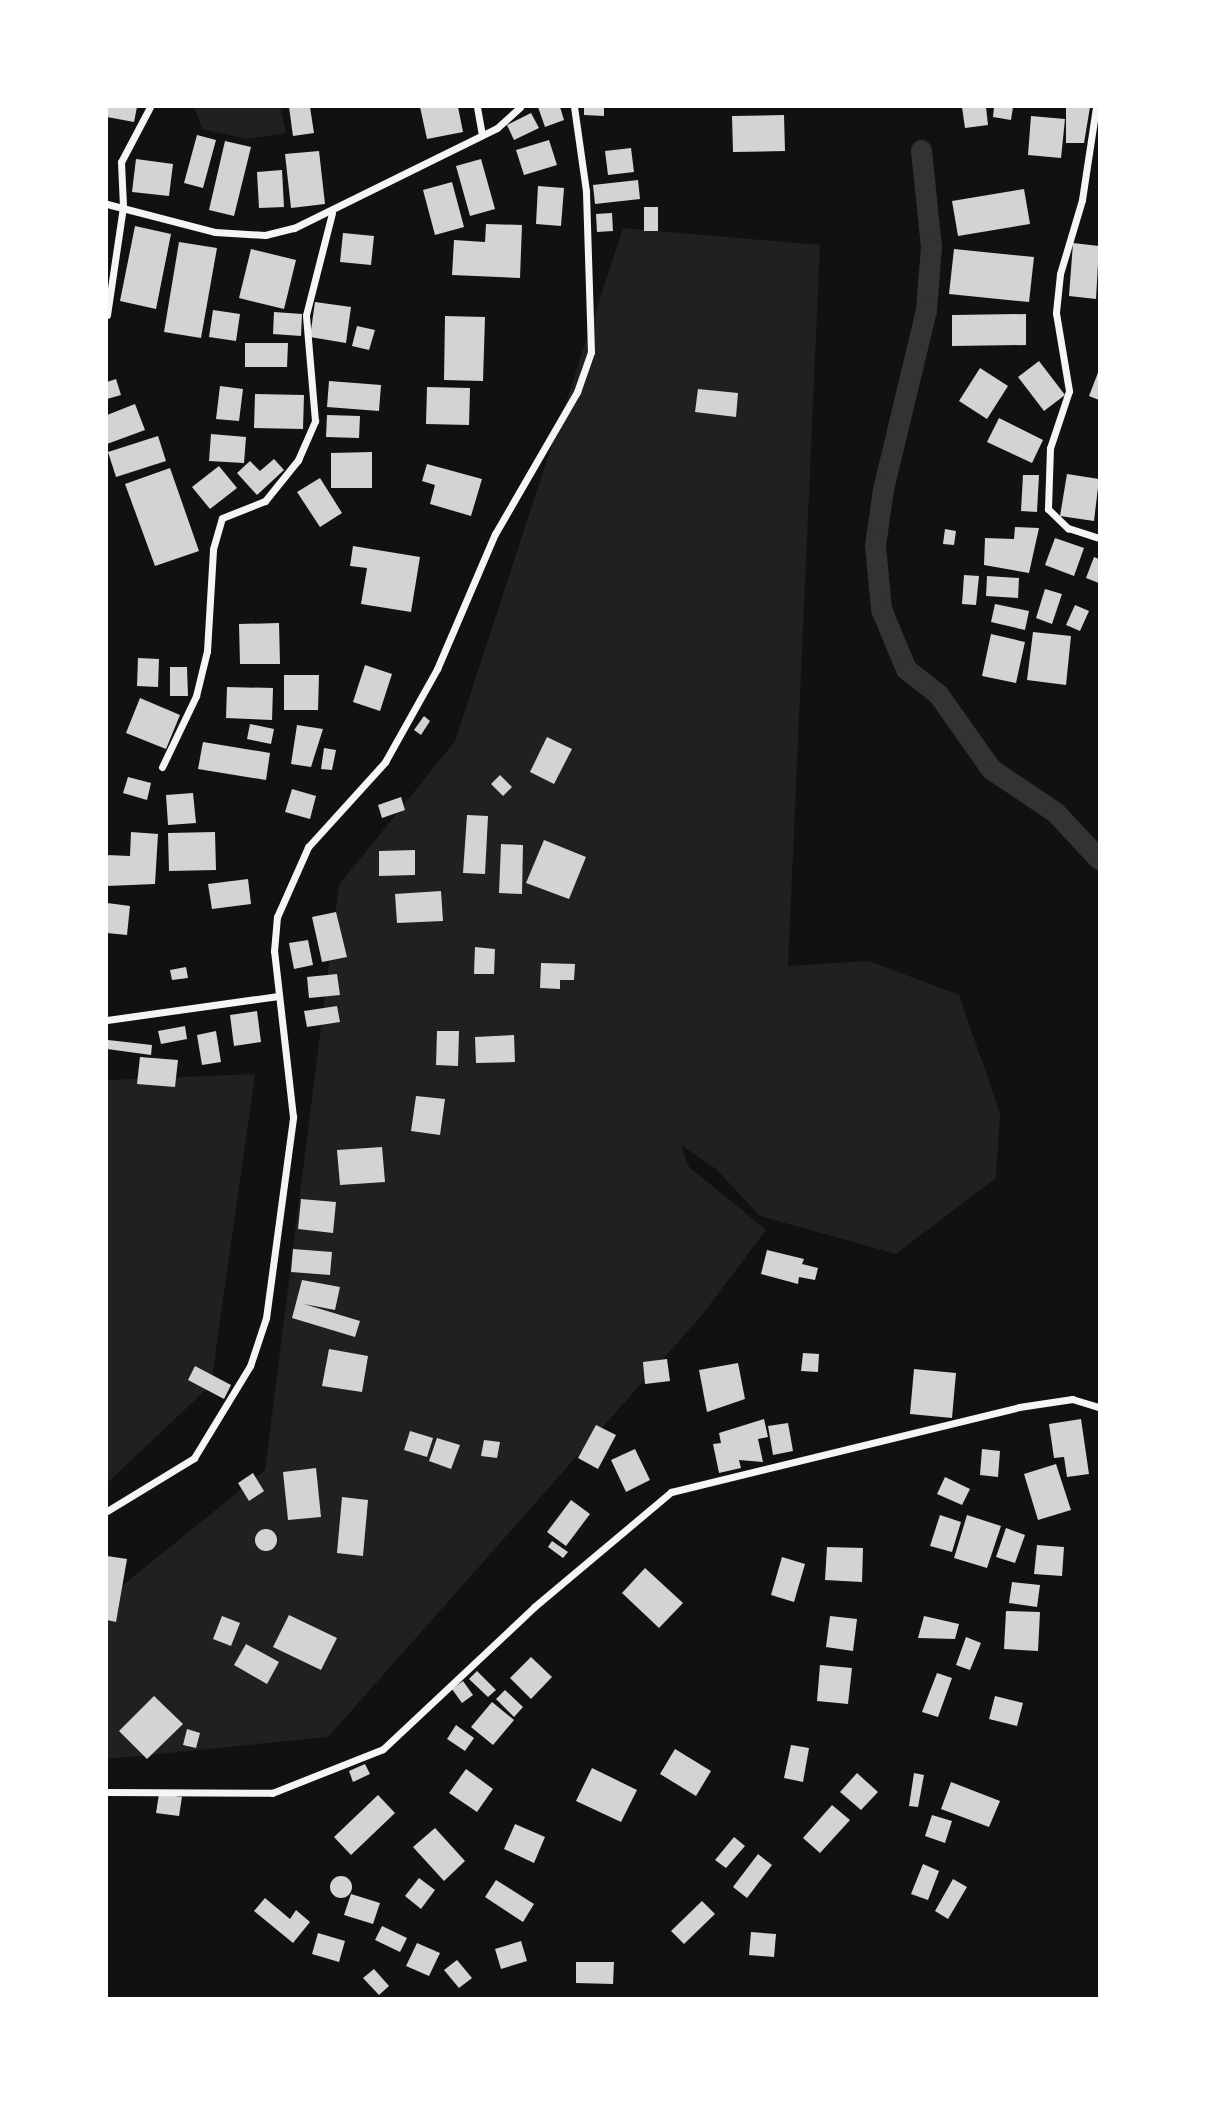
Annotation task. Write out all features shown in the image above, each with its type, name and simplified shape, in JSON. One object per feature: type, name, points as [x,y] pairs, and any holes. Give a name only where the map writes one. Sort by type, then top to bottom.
[{"type":"street","points":[[107,314],[123,206],[121,163],[150,107]]},
{"type":"street","points":[[477,107],[482,134]]},
{"type":"street","points":[[107,204],[215,232],[265,235],[332,212],[482,134],[520,107]]},
{"type":"street","points":[[107,1511],[194,1458],[250,1366],[266,1318],[293,1117],[278,996],[277,917],[308,848],[391,751],[437,669],[495,534],[576,392],[591,352],[586,191],[574,107]]},
{"type":"street","points":[[1096,107],[1082,200],[1060,274],[1056,313],[1069,391],[1050,448],[1048,509],[1068,528],[1099,538]]},
{"type":"street","points":[[162,767],[196,696],[208,651],[213,549],[222,518],[265,501],[298,460],[315,421],[306,315],[332,212]]},
{"type":"street","points":[[107,1020],[278,996]]},
{"type":"street","points":[[107,1792],[272,1793],[383,1749],[534,1607],[671,1492],[1019,1407],[1073,1399],[1099,1407]]},
{"type":"shaded area","points":[[194,107],[280,107],[286,133],[247,139],[202,129]]},
{"type":"shaded area","points":[[623,228],[820,245],[788,966],[869,961],[959,995],[1000,1113],[996,1178],[896,1254],[760,1216],[716,1169],[681,1145],[689,1167],[766,1230],[702,1315],[328,1737],[107,1759],[107,1598],[265,1470],[339,885],[455,741]]},
{"type":"shaded area","points":[[255,1074],[211,1385],[107,1483],[107,1080]]},
{"type":"building","points":[[107,107],[137,107],[134,122],[107,117]]},
{"type":"building","points":[[289,107],[310,107],[314,133],[293,136]]},
{"type":"building","points":[[420,107],[458,107],[463,132],[427,139]]},
{"type":"building","points":[[538,107],[560,107],[564,120],[545,127]]},
{"type":"building","points":[[584,107],[604,107],[604,116],[584,115]]},
{"type":"building","points":[[962,107],[986,107],[988,125],[965,128]]},
{"type":"building","points":[[994,107],[1013,107],[1011,120],[993,117]]},
{"type":"building","points":[[1066,107],[1090,107],[1084,143],[1066,143]]},
{"type":"building","points":[[531,113],[539,128],[514,140],[507,125]]},
{"type":"building","points":[[784,115],[785,151],[733,152],[732,116]]},
{"type":"building","points":[[1031,116],[1065,119],[1061,158],[1028,155]]},
{"type":"building","points":[[197,135],[216,140],[203,188],[184,183]]},
{"type":"building","points":[[549,140],[557,165],[524,175],[516,150]]},
{"type":"building","points":[[225,141],[251,147],[234,216],[209,210]]},
{"type":"building","points":[[631,148],[634,172],[608,175],[605,151]]},
{"type":"building","points":[[319,151],[325,204],[291,208],[285,154]]},
{"type":"building","points":[[136,159],[173,164],[169,196],[132,192]]},
{"type":"building","points":[[481,159],[495,209],[470,216],[456,166]]},
{"type":"building","points":[[282,170],[284,207],[259,208],[257,172]]},
{"type":"building","points":[[638,180],[640,199],[595,204],[593,185]]},
{"type":"building","points":[[452,182],[464,227],[435,235],[423,190]]},
{"type":"building","points":[[538,186],[564,188],[561,226],[536,224]]},
{"type":"building","points":[[1024,189],[1030,224],[958,236],[952,201]]},
{"type":"building","points":[[644,207],[658,207],[658,231],[644,231]]},
{"type":"building","points":[[612,213],[613,231],[597,232],[596,214]]},
{"type":"building","points":[[486,224],[522,225],[520,278],[452,275],[454,240],[485,242]]},
{"type":"building","points":[[135,226],[171,234],[156,309],[120,301]]},
{"type":"building","points":[[343,233],[374,236],[371,265],[340,262]]},
{"type":"building","points":[[179,242],[217,248],[201,338],[164,332]]},
{"type":"building","points":[[1073,243],[1099,246],[1096,299],[1069,296]]},
{"type":"building","points":[[251,249],[296,260],[284,309],[239,298]]},
{"type":"building","points":[[954,249],[1034,257],[1029,302],[949,294]]},
{"type":"building","points":[[315,302],[351,307],[346,343],[310,337]]},
{"type":"building","points":[[213,310],[240,314],[236,341],[209,337]]},
{"type":"building","points":[[274,312],[302,314],[301,336],[273,334]]},
{"type":"building","points":[[1026,314],[1026,345],[952,346],[952,315]]},
{"type":"building","points":[[445,316],[485,317],[483,381],[444,380]]},
{"type":"building","points":[[357,326],[375,330],[369,350],[352,346]]},
{"type":"building","points":[[245,343],[288,343],[287,367],[245,367]]},
{"type":"building","points":[[1039,361],[1065,395],[1044,411],[1018,377]]},
{"type":"building","points":[[980,368],[1008,386],[987,419],[959,401]]},
{"type":"building","points":[[1099,370],[1099,400],[1089,396]]},
{"type":"building","points":[[116,379],[121,395],[107,399],[107,382]]},
{"type":"building","points":[[329,381],[381,385],[379,411],[327,407]]},
{"type":"building","points":[[220,386],[243,389],[239,421],[216,419]]},
{"type":"building","points":[[427,387],[470,388],[469,425],[426,424]]},
{"type":"building","points":[[698,389],[738,393],[736,417],[695,412]]},
{"type":"building","points":[[255,394],[304,395],[303,429],[254,428]]},
{"type":"building","points":[[135,404],[145,430],[107,444],[107,415]]},
{"type":"building","points":[[327,415],[360,416],[359,438],[326,437]]},
{"type":"building","points":[[999,418],[1043,440],[1032,463],[987,442]]},
{"type":"building","points":[[211,434],[246,437],[244,463],[209,461]]},
{"type":"building","points":[[158,436],[166,461],[116,477],[108,452]]},
{"type":"building","points":[[372,452],[372,488],[331,488],[331,453]]},
{"type":"building","points":[[274,459],[284,470],[257,495],[237,473],[250,461],[260,471]]},
{"type":"building","points":[[427,464],[482,479],[471,516],[430,504],[435,485],[422,481]]},
{"type":"building","points":[[219,466],[237,488],[210,509],[192,487]]},
{"type":"building","points":[[170,468],[199,551],[155,566],[125,484]]},
{"type":"building","points":[[1067,474],[1099,479],[1094,521],[1060,516]]},
{"type":"building","points":[[1023,475],[1039,475],[1037,512],[1021,511]]},
{"type":"building","points":[[320,478],[342,513],[320,527],[297,492]]},
{"type":"building","points":[[1015,527],[1039,528],[1029,573],[984,565],[985,538],[1014,539]]},
{"type":"building","points":[[945,529],[956,531],[954,545],[943,544]]},
{"type":"building","points":[[1055,538],[1084,548],[1074,576],[1045,565]]},
{"type":"building","points":[[353,546],[420,557],[411,612],[361,604],[367,568],[350,566]]},
{"type":"building","points":[[1094,557],[1099,559],[1099,583],[1086,578]]},
{"type":"building","points":[[964,575],[979,576],[976,605],[962,604]]},
{"type":"building","points":[[987,576],[1019,578],[1018,598],[986,596]]},
{"type":"building","points":[[1045,589],[1062,594],[1052,624],[1036,618]]},
{"type":"building","points":[[995,604],[1029,611],[1025,630],[991,622]]},
{"type":"building","points":[[1075,605],[1089,611],[1080,631],[1066,625]]},
{"type":"building","points":[[279,623],[280,664],[240,664],[239,624]]},
{"type":"building","points":[[1033,632],[1071,636],[1066,685],[1027,680]]},
{"type":"building","points":[[991,634],[1025,642],[1016,683],[982,676]]},
{"type":"building","points":[[138,658],[159,659],[158,687],[137,686]]},
{"type":"building","points":[[365,665],[392,674],[380,711],[353,702]]},
{"type":"building","points":[[170,667],[187,667],[188,696],[170,696]]},
{"type":"building","points":[[284,675],[319,675],[318,710],[284,710]]},
{"type":"building","points":[[227,687],[273,688],[272,720],[226,718]]},
{"type":"building","points":[[140,698],[180,715],[166,749],[126,733]]},
{"type":"building","points":[[424,716],[430,721],[421,735],[414,730]]},
{"type":"building","points":[[250,724],[274,729],[271,744],[247,739]]},
{"type":"building","points":[[297,725],[323,729],[311,767],[291,764]]},
{"type":"building","points":[[547,737],[572,749],[554,784],[530,772]]},
{"type":"building","points":[[203,742],[270,753],[266,780],[198,769]]},
{"type":"building","points":[[324,748],[336,750],[332,770],[321,769]]},
{"type":"building","points":[[500,775],[512,787],[503,796],[491,784]]},
{"type":"building","points":[[128,777],[151,783],[147,800],[123,793]]},
{"type":"building","points":[[292,789],[316,796],[310,819],[285,812]]},
{"type":"building","points":[[193,793],[196,823],[168,825],[166,795]]},
{"type":"building","points":[[401,797],[405,810],[382,818],[378,805]]},
{"type":"building","points":[[467,815],[488,816],[485,874],[463,873]]},
{"type":"building","points":[[131,832],[158,834],[155,884],[107,886],[107,855],[130,856]]},
{"type":"building","points":[[215,832],[216,870],[169,871],[168,833]]},
{"type":"building","points":[[544,840],[586,857],[569,899],[526,883]]},
{"type":"building","points":[[501,844],[523,845],[522,894],[499,893]]},
{"type":"building","points":[[415,850],[415,875],[379,876],[379,851]]},
{"type":"building","points":[[248,879],[251,904],[212,909],[208,884]]},
{"type":"building","points":[[441,891],[443,921],[397,923],[395,894]]},
{"type":"building","points":[[107,903],[130,906],[127,935],[107,933]]},
{"type":"building","points":[[336,912],[347,957],[322,962],[312,917]]},
{"type":"building","points":[[308,940],[313,965],[294,969],[289,943]]},
{"type":"building","points":[[475,947],[495,949],[494,974],[474,974]]},
{"type":"building","points":[[541,963],[575,964],[574,980],[560,980],[560,989],[540,988]]},
{"type":"building","points":[[186,967],[188,978],[172,980],[170,970]]},
{"type":"building","points":[[337,974],[340,995],[309,998],[307,977]]},
{"type":"building","points":[[337,1006],[340,1022],[307,1027],[304,1011]]},
{"type":"building","points":[[257,1011],[261,1042],[234,1046],[230,1015]]},
{"type":"building","points":[[185,1026],[187,1039],[161,1044],[158,1031]]},
{"type":"building","points":[[216,1031],[221,1062],[202,1065],[197,1035]]},
{"type":"building","points":[[437,1031],[459,1031],[458,1066],[436,1065]]},
{"type":"building","points":[[514,1035],[515,1062],[476,1063],[475,1037]]},
{"type":"building","points":[[108,1040],[152,1045],[151,1055],[107,1049]]},
{"type":"building","points":[[140,1057],[178,1060],[175,1087],[137,1084]]},
{"type":"building","points":[[416,1096],[445,1099],[440,1135],[411,1131]]},
{"type":"building","points":[[382,1147],[385,1182],[340,1185],[337,1150]]},
{"type":"building","points":[[301,1199],[336,1202],[333,1233],[298,1229]]},
{"type":"building","points":[[293,1249],[332,1252],[330,1275],[291,1272]]},
{"type":"building","points":[[767,1250],[804,1259],[802,1264],[818,1268],[815,1280],[799,1277],[798,1284],[761,1274]]},
{"type":"building","points":[[302,1280],[340,1287],[335,1310],[304,1304],[360,1321],[355,1337],[292,1318]]},
{"type":"building","points":[[329,1349],[368,1356],[362,1392],[322,1386]]},
{"type":"building","points":[[803,1353],[819,1354],[818,1372],[801,1371]]},
{"type":"building","points":[[667,1359],[670,1381],[645,1384],[643,1362]]},
{"type":"building","points":[[738,1363],[745,1399],[707,1412],[699,1370]]},
{"type":"building","points":[[195,1366],[231,1385],[224,1399],[188,1380]]},
{"type":"building","points":[[914,1369],[956,1373],[952,1418],[910,1414]]},
{"type":"building","points":[[764,1419],[768,1437],[758,1439],[763,1462],[739,1460],[741,1468],[719,1473],[713,1444],[721,1443],[719,1433]]},
{"type":"building","points":[[1081,1419],[1089,1474],[1067,1477],[1064,1457],[1054,1458],[1049,1424]]},
{"type":"building","points":[[788,1423],[793,1451],[773,1455],[768,1426]]},
{"type":"building","points":[[596,1425],[616,1435],[598,1469],[578,1458]]},
{"type":"building","points":[[410,1431],[433,1438],[427,1457],[404,1450]]},
{"type":"building","points":[[437,1438],[460,1445],[451,1469],[429,1461]]},
{"type":"building","points":[[484,1440],[500,1442],[497,1458],[481,1456]]},
{"type":"building","points":[[635,1449],[650,1480],[626,1492],[611,1460]]},
{"type":"building","points":[[982,1449],[1000,1451],[998,1477],[980,1475]]},
{"type":"building","points":[[1056,1464],[1071,1510],[1038,1520],[1024,1474]]},
{"type":"building","points":[[316,1468],[321,1517],[288,1520],[283,1472]]},
{"type":"building","points":[[253,1473],[264,1491],[249,1501],[238,1483]]},
{"type":"building","points":[[945,1477],[970,1489],[962,1505],[937,1494]]},
{"type":"building","points":[[342,1497],[368,1500],[363,1556],[337,1553]]},
{"type":"building","points":[[571,1500],[590,1514],[566,1546],[547,1532]]},
{"type":"building","points":[[940,1515],[961,1522],[952,1552],[930,1546]]},
{"type":"building","points":[[967,1515],[1001,1526],[987,1568],[954,1558]]},
{"type":"building","points":[[1006,1528],[1025,1535],[1015,1563],[996,1557]]},
{"type":"building","points":[[266,1529],[274,1532],[277,1540],[274,1548],[266,1551],[258,1548],[255,1540],[258,1532]]},
{"type":"building","points":[[552,1541],[568,1552],[563,1558],[548,1547]]},
{"type":"building","points":[[1037,1545],[1064,1547],[1062,1576],[1034,1574]]},
{"type":"building","points":[[827,1547],[863,1548],[862,1582],[825,1580]]},
{"type":"building","points":[[107,1556],[127,1559],[116,1622],[107,1620]]},
{"type":"building","points":[[782,1557],[805,1564],[794,1602],[771,1595]]},
{"type":"building","points":[[645,1568],[683,1603],[659,1628],[622,1593]]},
{"type":"building","points":[[1012,1582],[1040,1585],[1037,1607],[1009,1603]]},
{"type":"building","points":[[1006,1611],[1040,1612],[1038,1651],[1004,1649]]},
{"type":"building","points":[[289,1615],[337,1638],[321,1670],[273,1647]]},
{"type":"building","points":[[222,1616],[240,1623],[231,1646],[213,1639]]},
{"type":"building","points":[[830,1616],[857,1619],[853,1651],[826,1647]]},
{"type":"building","points":[[924,1616],[959,1624],[955,1639],[918,1638]]},
{"type":"building","points":[[966,1637],[981,1643],[970,1670],[956,1665]]},
{"type":"building","points":[[246,1644],[279,1662],[267,1684],[234,1665]]},
{"type":"building","points":[[531,1657],[552,1677],[531,1699],[510,1678]]},
{"type":"building","points":[[820,1665],[852,1668],[848,1704],[817,1701]]},
{"type":"building","points":[[477,1671],[496,1690],[488,1697],[469,1679]]},
{"type":"building","points":[[937,1673],[952,1678],[938,1717],[922,1712]]},
{"type":"building","points":[[463,1681],[473,1695],[462,1703],[452,1689]]},
{"type":"building","points":[[505,1690],[523,1707],[514,1717],[496,1699]]},
{"type":"building","points":[[154,1696],[183,1724],[147,1759],[119,1731]]},
{"type":"building","points":[[995,1696],[1023,1703],[1017,1726],[989,1719]]},
{"type":"building","points":[[492,1702],[514,1720],[493,1745],[471,1727]]},
{"type":"building","points":[[456,1725],[474,1738],[465,1751],[447,1739]]},
{"type":"building","points":[[187,1729],[200,1733],[196,1748],[183,1745]]},
{"type":"building","points":[[791,1745],[809,1748],[803,1782],[784,1778]]},
{"type":"building","points":[[675,1749],[711,1771],[696,1796],[660,1774]]},
{"type":"building","points":[[365,1764],[370,1774],[353,1782],[349,1771]]},
{"type":"building","points":[[592,1768],[637,1790],[621,1822],[576,1801]]},
{"type":"building","points":[[466,1769],[493,1789],[477,1812],[449,1793]]},
{"type":"building","points":[[857,1773],[878,1792],[861,1810],[840,1792]]},
{"type":"building","points":[[914,1773],[924,1775],[918,1807],[909,1806]]},
{"type":"building","points":[[951,1782],[1000,1801],[989,1827],[941,1809]]},
{"type":"building","points":[[159,1794],[182,1797],[179,1816],[156,1813]]},
{"type":"building","points":[[378,1795],[395,1813],[351,1855],[334,1837]]},
{"type":"building","points":[[832,1805],[850,1820],[820,1853],[803,1838]]},
{"type":"building","points":[[932,1815],[952,1821],[945,1843],[925,1836]]},
{"type":"building","points":[[515,1824],[545,1837],[534,1863],[504,1849]]},
{"type":"building","points":[[435,1828],[465,1861],[444,1881],[413,1847]]},
{"type":"building","points":[[734,1837],[745,1846],[726,1868],[715,1860]]},
{"type":"building","points":[[758,1854],[772,1865],[747,1898],[733,1887]]},
{"type":"building","points":[[923,1864],[939,1871],[928,1900],[911,1894]]},
{"type":"building","points":[[341,1876],[351,1883],[352,1887],[345,1897],[341,1898],[331,1891],[330,1887],[337,1877]]},
{"type":"building","points":[[419,1878],[435,1890],[421,1909],[405,1896]]},
{"type":"building","points":[[953,1879],[967,1887],[948,1919],[935,1911]]},
{"type":"building","points":[[496,1880],[534,1904],[523,1922],[485,1897]]},
{"type":"building","points":[[351,1894],[380,1903],[373,1924],[344,1915]]},
{"type":"building","points":[[265,1898],[290,1919],[296,1910],[310,1922],[293,1943],[254,1911]]},
{"type":"building","points":[[702,1901],[715,1914],[684,1944],[671,1931]]},
{"type":"building","points":[[382,1926],[407,1938],[400,1952],[375,1940]]},
{"type":"building","points":[[751,1932],[776,1934],[774,1957],[749,1955]]},
{"type":"building","points":[[318,1933],[345,1941],[339,1962],[312,1954]]},
{"type":"building","points":[[521,1941],[527,1961],[501,1969],[495,1949]]},
{"type":"building","points":[[417,1943],[440,1953],[429,1976],[406,1966]]},
{"type":"building","points":[[457,1960],[472,1978],[459,1988],[444,1970]]},
{"type":"building","points":[[576,1962],[614,1962],[613,1984],[576,1983]]},
{"type":"building","points":[[374,1969],[389,1986],[379,1995],[363,1978]]},
{"type":"waterway","points":[[921,150],[931,246],[926,310],[883,489],[875,545],[881,609],[906,669],[938,694],[991,769],[1055,812],[1099,859]]}]
